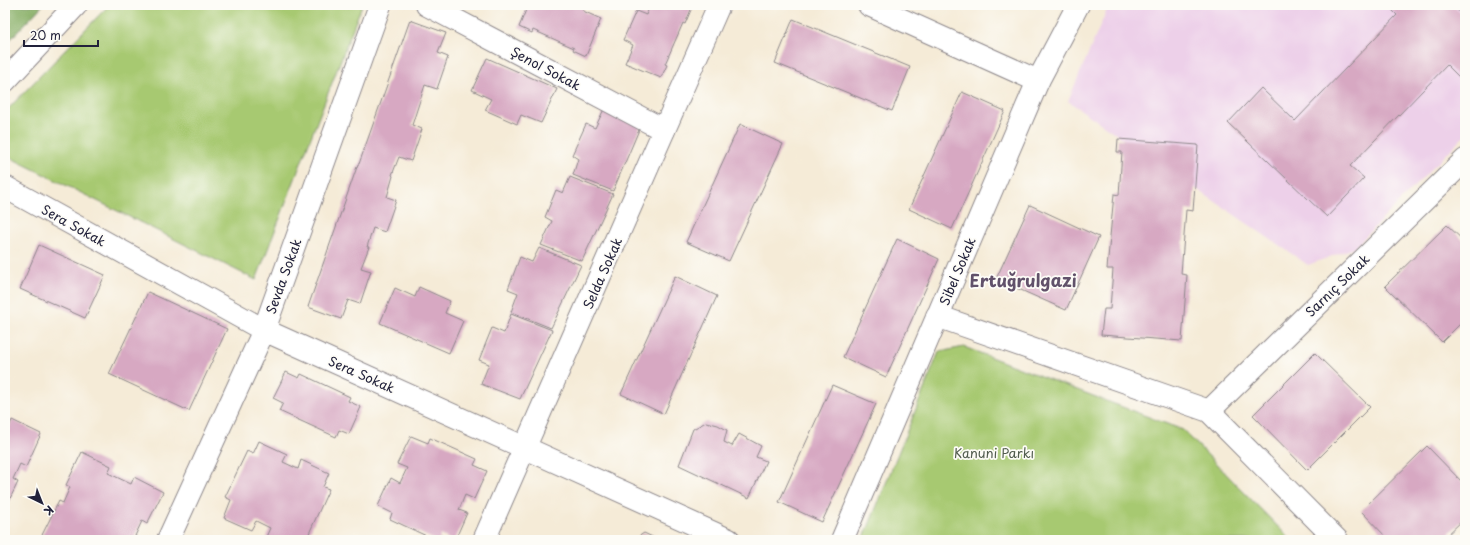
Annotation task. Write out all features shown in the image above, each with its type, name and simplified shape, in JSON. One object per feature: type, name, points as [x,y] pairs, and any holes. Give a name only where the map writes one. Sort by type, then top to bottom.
[{"type":"street","points":[[5,81],[76,5]]},
{"type":"street","name":"Sevda Sokak","points":[[168,540],[264,330],[380,5]]},
{"type":"street","name":"Şenol Sokak","points":[[427,5],[664,130]]},
{"type":"street","name":"Selda Sokak","points":[[484,540],[719,5]]},
{"type":"street","points":[[869,5],[1038,81]]},
{"type":"street","name":"Sibel Sokak","points":[[842,540],[1038,81],[1078,5]]},
{"type":"street","name":"Sarnıç Sokak","points":[[1209,410],[1465,160]]},
{"type":"street","name":"Sera Sokak","points":[[5,187],[264,330],[729,540]]},
{"type":"street","points":[[937,316],[1209,410],[1337,540]]},
{"type":"shaded area","points":[[1109,5],[1465,5],[1465,135],[1354,248],[1308,265],[1068,101]]},
{"type":"green space","points":[[5,5],[43,5],[5,45]]},
{"type":"green space","points":[[109,5],[362,5],[256,280],[5,155],[5,112]]},
{"type":"green space","name":"Kanuni Parkı","points":[[964,347],[1183,430],[1291,540],[863,540],[939,352]]},
{"type":"building","points":[[528,5],[585,5],[583,11],[601,19],[586,56],[573,50],[574,48],[533,30],[532,33],[519,27]]},
{"type":"building","points":[[650,5],[693,5],[685,24],[683,23],[665,64],[667,65],[661,78],[625,63],[633,45],[623,40],[636,11],[646,15]]},
{"type":"building","points":[[1387,5],[1452,5],[1465,17],[1465,78],[1462,80],[1447,65],[1350,166],[1364,178],[1327,217],[1228,123],[1261,88],[1295,121],[1397,15]]},
{"type":"building","points":[[793,19],[910,67],[892,111],[775,63]]},
{"type":"building","points":[[410,20],[446,33],[438,53],[448,57],[437,89],[425,85],[412,125],[422,129],[411,161],[399,157],[392,175],[387,197],[396,200],[385,232],[373,228],[367,247],[369,247],[361,268],[371,271],[360,304],[348,300],[341,319],[308,307]]},
{"type":"building","points":[[487,58],[557,89],[541,123],[521,115],[517,124],[485,110],[491,99],[472,90]]},
{"type":"building","points":[[962,92],[1005,111],[952,229],[909,209]]},
{"type":"building","points":[[605,107],[641,125],[613,191],[573,175],[578,159],[572,155],[586,124],[595,128]]},
{"type":"building","points":[[740,124],[783,144],[729,261],[686,242]]},
{"type":"building","points":[[1118,139],[1198,145],[1193,211],[1186,210],[1181,274],[1187,275],[1182,341],[1101,335],[1104,309],[1110,309],[1113,269],[1107,269],[1114,194],[1119,195],[1122,152],[1117,152]]},
{"type":"building","points":[[570,177],[613,194],[582,261],[541,245],[552,221],[545,217],[556,190],[563,193]]},
{"type":"building","points":[[1030,205],[1099,237],[1066,310],[996,279]]},
{"type":"building","points":[[1447,225],[1465,242],[1465,319],[1442,342],[1385,286]]},
{"type":"building","points":[[897,239],[939,259],[886,377],[843,357]]},
{"type":"building","points":[[39,245],[105,275],[85,318],[20,289]]},
{"type":"building","points":[[539,248],[581,265],[551,328],[511,312],[518,293],[508,289],[520,257],[532,262]]},
{"type":"building","points":[[675,276],[717,296],[664,414],[621,394]]},
{"type":"building","points":[[419,287],[450,301],[445,313],[463,321],[449,353],[380,323],[395,288],[415,297]]},
{"type":"building","points":[[148,292],[227,329],[189,411],[109,374]]},
{"type":"building","points":[[511,314],[552,330],[520,399],[481,384],[489,364],[479,360],[492,328],[504,333]]},
{"type":"building","points":[[1315,353],[1370,407],[1307,470],[1253,415]]},
{"type":"building","points":[[286,372],[299,378],[301,374],[350,397],[348,401],[361,407],[349,434],[339,430],[336,437],[279,411],[283,403],[273,398]]},
{"type":"building","points":[[832,385],[876,404],[822,522],[779,502]]},
{"type":"building","points":[[12,420],[41,434],[26,467],[20,464],[13,479],[18,482],[5,509],[5,425],[9,427]]},
{"type":"building","points":[[706,422],[718,425],[727,430],[724,442],[732,446],[739,434],[761,446],[756,457],[766,461],[749,498],[679,465],[693,429]]},
{"type":"building","points":[[411,436],[428,443],[430,438],[477,459],[474,465],[487,471],[474,499],[465,495],[459,510],[467,513],[455,540],[451,540],[441,535],[439,540],[435,540],[390,519],[392,513],[378,506],[391,478],[400,483],[407,468],[397,464]]},
{"type":"building","points":[[259,441],[287,454],[283,462],[298,469],[301,460],[329,473],[323,487],[329,489],[307,538],[301,536],[299,540],[272,540],[266,537],[270,528],[256,521],[251,530],[224,518],[231,500],[225,497],[247,451],[253,454]]},
{"type":"building","points":[[1427,446],[1465,485],[1465,518],[1442,540],[1389,540],[1361,511]]},
{"type":"building","points":[[82,452],[111,466],[108,473],[131,484],[134,477],[163,492],[147,524],[142,521],[135,536],[140,540],[52,540],[42,535],[59,501],[63,503],[70,487],[66,485]]},
{"type":"building","points":[[644,533],[659,540],[633,540]]},
{"type":"district","name":"Ertuğrulgazi","points":[[1023,280]]}]
